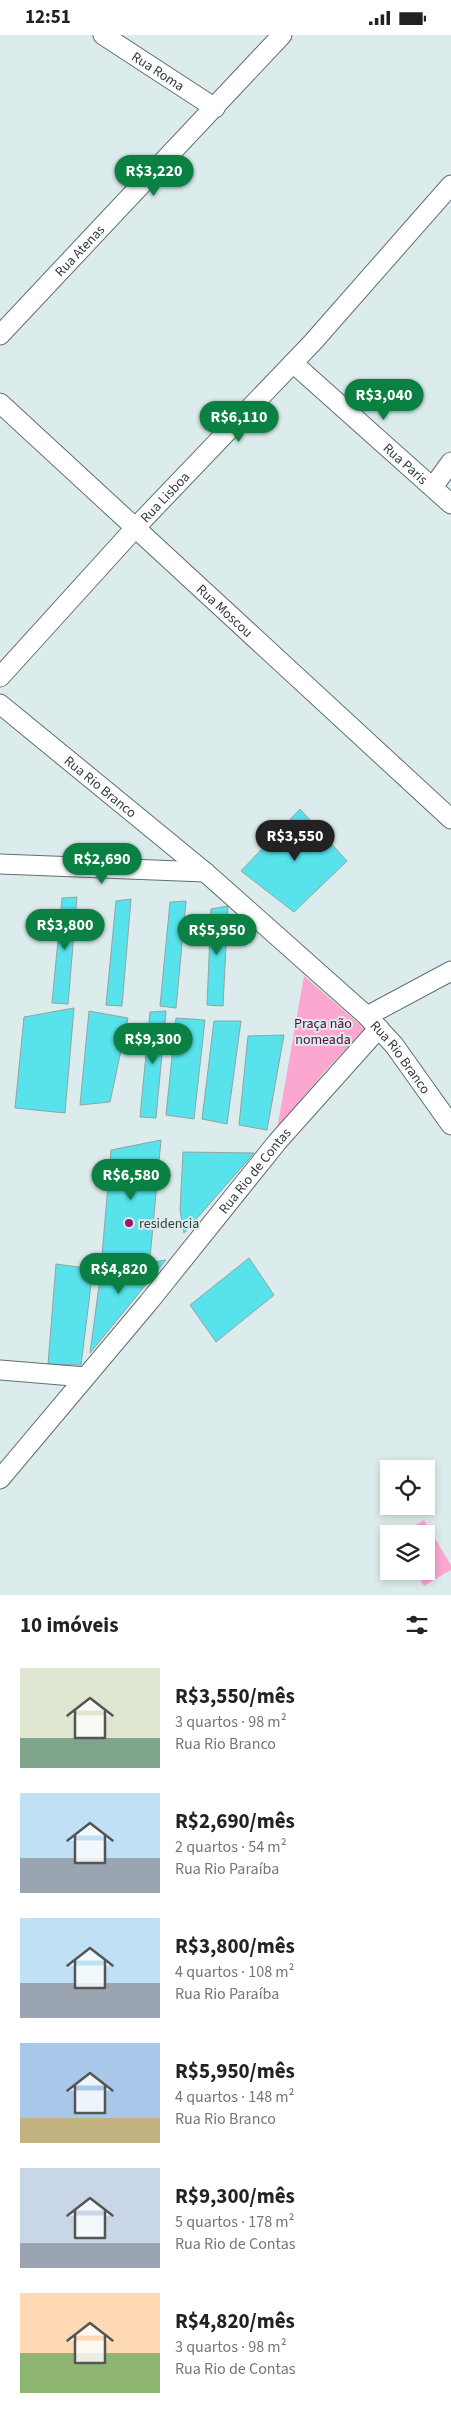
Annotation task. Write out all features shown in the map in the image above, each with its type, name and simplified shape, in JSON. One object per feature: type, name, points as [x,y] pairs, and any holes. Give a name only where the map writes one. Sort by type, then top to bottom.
[{"type":"street","name":"Rua Roma","points":[[102,35],[215,108]]},
{"type":"street","name":"Rua Atenas","points":[[0,335],[282,35]]},
{"type":"street","name":"Rua Lisboa","points":[[0,677],[136,527],[293,363],[451,185]]},
{"type":"street","name":"Rua Paris","points":[[293,363],[451,504]]},
{"type":"street","name":"Rua Moscou","points":[[0,403],[451,819]]},
{"type":"street","points":[[433,487],[451,462]]},
{"type":"street","name":"Rua Rio Branco","points":[[0,704],[204,872],[373,1022],[451,1125]]},
{"type":"street","points":[[0,864],[204,872]]},
{"type":"street","points":[[373,1022],[451,971]]},
{"type":"street","name":"Rua Rio de Contas","points":[[0,1479],[278,1141],[373,1022]]},
{"type":"street","points":[[0,1370],[85,1377]]},
{"type":"green space","name":"Praça não nomeada","points":[[304,976],[365,1029],[325,1071],[277,1129]]},
{"type":"green space","points":[[424,1520],[427,1525],[416,1525]]},
{"type":"green space","points":[[435,1538],[451,1565],[451,1570],[435,1579]]},
{"type":"green space","points":[[420,1580],[434,1580],[424,1586]]},
{"type":"building","points":[[300,809],[347,861],[294,912],[241,871]]},
{"type":"building","points":[[77,897],[68,1004],[52,1003],[62,898]]},
{"type":"building","points":[[131,899],[122,1006],[106,1005],[116,901]]},
{"type":"building","points":[[186,901],[176,1008],[160,1006],[170,902]]},
{"type":"building","points":[[228,906],[223,1006],[207,1005],[211,909]]},
{"type":"building","points":[[74,1008],[65,1113],[15,1108],[24,1017]]},
{"type":"building","points":[[89,1011],[128,1018],[110,1102],[80,1105]]},
{"type":"building","points":[[166,1011],[156,1118],[140,1117],[150,1012]]},
{"type":"building","points":[[176,1018],[205,1020],[194,1119],[166,1115]]},
{"type":"building","points":[[214,1021],[241,1021],[227,1124],[202,1119]]},
{"type":"building","points":[[284,1035],[267,1130],[239,1125],[248,1036]]},
{"type":"building","name":"residencia","points":[[161,1140],[150,1258],[102,1255],[111,1150]]},
{"type":"building","name":"residencia","points":[[183,1152],[254,1153],[184,1233],[180,1210]]},
{"type":"building","points":[[249,1258],[274,1295],[216,1342],[190,1305]]},
{"type":"building","name":"residencia","points":[[166,1260],[90,1353],[101,1271]]},
{"type":"building","points":[[56,1264],[93,1269],[81,1365],[48,1364]]},
{"type":"place","name":"residencia","points":[[129,1223]]}]
